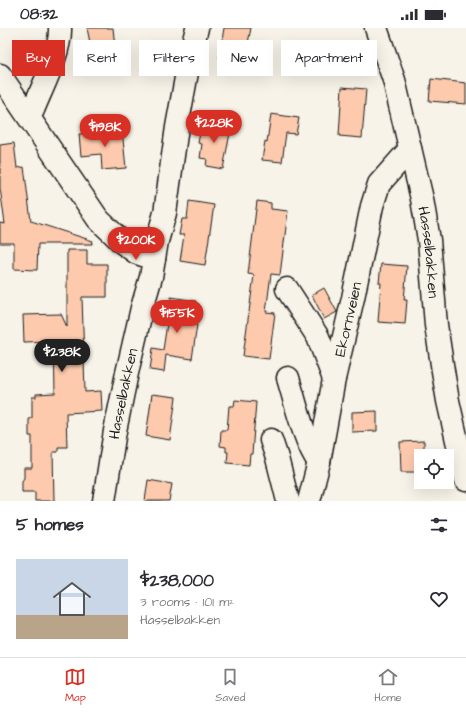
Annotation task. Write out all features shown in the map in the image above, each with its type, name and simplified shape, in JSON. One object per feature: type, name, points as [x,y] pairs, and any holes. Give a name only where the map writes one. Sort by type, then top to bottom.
[{"type":"street","points":[[29,116],[57,52],[60,28]]},
{"type":"street","name":"Hasselbakken","points":[[104,501],[115,431],[142,308],[151,277],[157,240],[164,213],[177,127],[190,56],[197,28]]},
{"type":"street","name":"Hasselbakken","points":[[376,28],[394,80],[422,199],[428,234],[436,324],[443,371],[448,401],[466,480]]},
{"type":"street","points":[[0,75],[98,219],[123,243],[137,253],[154,259]]},
{"type":"street","name":"Ekornveien","points":[[309,501],[319,462],[334,379],[349,319],[374,199],[379,184],[410,149]]},
{"type":"street","points":[[287,289],[318,337],[334,379]]},
{"type":"street","points":[[288,378],[306,437],[319,462]]},
{"type":"street","points":[[271,440],[288,501]]},
{"type":"building","points":[[87,28],[113,28],[114,40],[89,40]]},
{"type":"building","points":[[224,28],[251,28],[249,40],[222,40]]},
{"type":"building","points":[[431,79],[466,83],[466,104],[429,101]]},
{"type":"building","points":[[342,87],[366,89],[362,138],[339,136]]},
{"type":"building","points":[[271,114],[299,118],[296,134],[286,133],[282,162],[262,160],[265,141],[267,142]]},
{"type":"building","points":[[202,122],[231,128],[223,169],[206,166],[207,159],[200,158],[202,144],[198,143]]},
{"type":"building","points":[[122,130],[126,168],[102,170],[101,154],[81,156],[79,134]]},
{"type":"building","points":[[14,143],[17,168],[24,167],[31,221],[93,241],[92,244],[38,244],[37,270],[14,269],[14,243],[0,243],[0,223],[5,224],[0,188],[0,145]]},
{"type":"building","points":[[189,201],[214,205],[205,265],[180,261],[184,235],[179,235],[182,219],[187,219]]},
{"type":"building","points":[[257,201],[271,203],[271,209],[288,211],[280,275],[271,274],[266,312],[275,313],[269,359],[243,356],[254,275],[248,274]]},
{"type":"building","points":[[67,250],[87,250],[87,264],[107,264],[107,297],[82,297],[85,392],[101,391],[102,411],[66,413],[67,447],[58,447],[58,452],[53,452],[54,501],[35,501],[35,492],[22,492],[24,468],[32,468],[32,436],[29,436],[29,418],[32,418],[32,397],[36,397],[36,394],[55,393],[54,341],[24,342],[23,315],[61,314],[67,327]]},
{"type":"building","points":[[381,264],[407,266],[404,300],[407,300],[405,324],[378,322]]},
{"type":"building","points":[[324,288],[337,312],[324,319],[312,295]]},
{"type":"building","points":[[171,297],[196,301],[193,324],[197,325],[192,359],[166,355],[164,372],[150,370],[153,348],[163,350]]},
{"type":"building","points":[[152,394],[176,397],[170,440],[146,436]]},
{"type":"building","points":[[235,400],[256,402],[252,454],[250,454],[249,465],[227,463],[228,452],[226,452],[226,447],[220,446],[221,430],[227,430],[229,406],[234,406]]},
{"type":"building","points":[[377,411],[377,431],[352,432],[352,412]]},
{"type":"building","points":[[424,441],[424,449],[414,449],[414,472],[401,472],[400,442]]},
{"type":"building","points":[[148,480],[172,484],[169,501],[145,501]]}]
